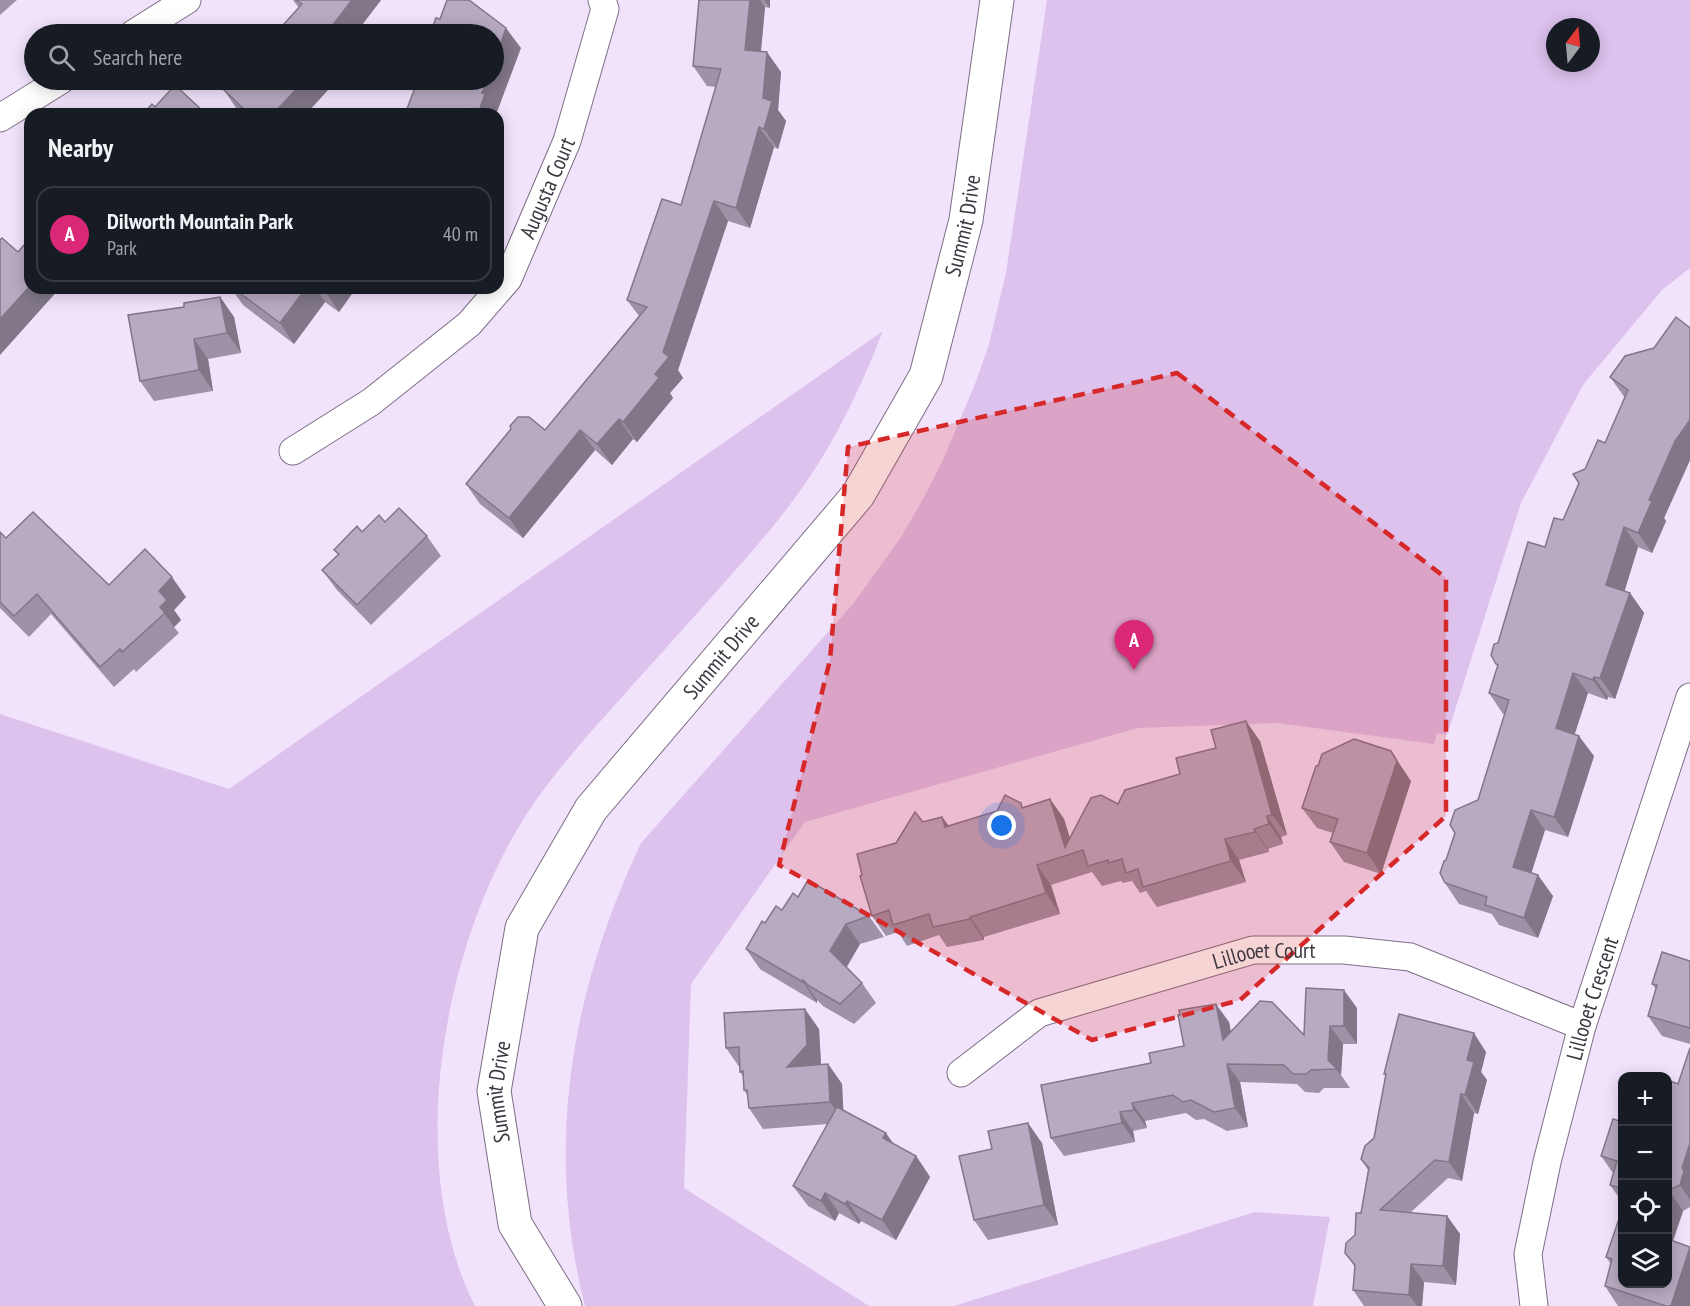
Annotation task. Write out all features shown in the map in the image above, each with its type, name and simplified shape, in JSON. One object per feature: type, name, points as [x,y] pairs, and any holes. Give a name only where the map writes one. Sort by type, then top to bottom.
[{"type":"street","points":[[149,24],[187,0]]},
{"type":"street","name":"Augusta Court","points":[[504,284],[567,141],[604,9],[602,0]]},
{"type":"street","name":"Summit Drive","points":[[565,1306],[515,1224],[494,1091],[522,928],[591,809],[858,495],[926,376],[966,220],[997,0]]},
{"type":"street","points":[[0,118],[45,90]]},
{"type":"street","name":"Augusta Court","points":[[293,450],[371,402],[469,324],[495,294]]},
{"type":"street","name":"Lillooet Crescent","points":[[1534,1306],[1528,1254],[1547,1162],[1582,1026],[1690,698]]},
{"type":"street","name":"Lillooet Court","points":[[961,1073],[1039,1013],[1253,950],[1344,950],[1410,957],[1582,1026]]},
{"type":"highlighted area","points":[[1177,373],[1446,578],[1446,816],[1240,1000],[1092,1040],[779,865],[830,660],[848,447]]},
{"type":"shaded area","points":[[1047,0],[1690,0],[1690,268],[1662,290],[1583,385],[1521,503],[1447,735],[1437,733],[1434,744],[1277,723],[1138,728],[805,822],[691,984],[684,1188],[869,1306],[585,1306],[573,1246],[567,1187],[566,1128],[571,1070],[582,1012],[597,955],[617,899],[641,843],[853,604],[901,537],[943,460],[989,344],[1006,273]]},
{"type":"shaded area","points":[[883,331],[845,416],[823,456],[788,508],[548,784],[510,843],[479,909],[457,979],[449,1015],[439,1087],[438,1115],[439,1171],[447,1227],[463,1280],[475,1306],[0,1306],[0,714],[229,789]]},
{"type":"shaded area","points":[[1255,1212],[1330,1217],[1313,1306],[954,1306]]},
{"type":"building","points":[[296,0],[352,0],[334,24],[284,24],[302,4]]},
{"type":"building","points":[[447,0],[469,0],[501,24],[434,24],[436,18],[440,19]]},
{"type":"building","points":[[699,0],[750,0],[745,50],[767,52],[763,98],[772,101],[764,129],[759,127],[736,208],[714,201],[663,352],[669,357],[655,374],[659,378],[623,422],[619,419],[597,444],[580,430],[509,518],[466,484],[511,429],[510,426],[518,417],[529,417],[545,430],[647,307],[627,300],[662,199],[681,205],[721,69],[693,66]]},
{"type":"building","points":[[170,90],[180,90],[200,108],[148,108],[152,104],[155,107]]},
{"type":"building","points":[[224,90],[296,90],[279,108],[243,108]]},
{"type":"building","points":[[414,90],[483,90],[482,93],[485,94],[480,108],[407,108]]},
{"type":"building","points":[[2,238],[18,252],[24,245],[24,293],[0,319],[0,240]]},
{"type":"building","points":[[241,294],[302,294],[280,323]]},
{"type":"building","points":[[220,297],[227,333],[194,339],[199,370],[140,381],[128,315],[184,307],[184,303]]},
{"type":"building","points":[[1676,317],[1690,328],[1690,420],[1675,441],[1649,500],[1652,501],[1638,533],[1624,527],[1606,585],[1630,593],[1600,678],[1594,677],[1593,680],[1573,673],[1556,728],[1579,736],[1561,796],[1554,817],[1531,810],[1513,867],[1538,875],[1524,918],[1485,905],[1487,897],[1445,883],[1440,873],[1455,833],[1450,825],[1455,810],[1478,800],[1509,700],[1489,693],[1498,665],[1491,655],[1494,644],[1498,643],[1528,542],[1545,547],[1554,518],[1563,520],[1579,483],[1573,474],[1585,469],[1598,440],[1605,443],[1628,390],[1610,377],[1625,356],[1654,348]]},
{"type":"building","points":[[399,508],[427,536],[357,605],[322,570],[339,554],[334,550],[357,526],[362,532],[379,515],[385,522]]},
{"type":"building","points":[[33,512],[109,585],[145,549],[172,577],[159,591],[167,600],[160,607],[165,613],[122,652],[120,649],[100,667],[37,594],[14,616],[0,602],[0,532],[6,538]]},
{"type":"building","points":[[1246,721],[1272,815],[1267,816],[1269,824],[1254,829],[1255,832],[1225,839],[1231,861],[1143,887],[1138,869],[1126,873],[1122,859],[1108,863],[1108,860],[1088,866],[1083,850],[1037,865],[1046,893],[970,917],[970,919],[933,927],[929,914],[893,925],[889,910],[872,916],[860,876],[862,875],[857,854],[896,843],[915,812],[923,822],[942,817],[945,827],[997,811],[1005,795],[1021,803],[1022,808],[1050,799],[1065,847],[1091,798],[1101,795],[1118,804],[1125,790],[1180,774],[1176,758],[1216,748],[1211,730]]},
{"type":"building","points":[[1354,739],[1391,751],[1397,761],[1367,853],[1330,842],[1338,819],[1302,808],[1322,754]]},
{"type":"building","points":[[808,880],[869,916],[846,924],[830,951],[862,983],[840,1004],[803,980],[803,982],[746,949],[762,921],[765,923],[776,906],[782,910],[793,893],[798,897]]},
{"type":"building","points":[[1662,952],[1690,961],[1690,1028],[1648,1016],[1657,985],[1652,984]]},
{"type":"building","points":[[1306,988],[1344,990],[1344,1026],[1330,1026],[1328,1060],[1337,1069],[1311,1070],[1306,1074],[1293,1074],[1284,1065],[1227,1064],[1235,1108],[1214,1112],[1191,1100],[1183,1102],[1173,1095],[1132,1103],[1134,1110],[1120,1112],[1122,1123],[1051,1138],[1041,1085],[1151,1063],[1149,1053],[1184,1046],[1179,1010],[1216,1004],[1223,1040],[1260,1001],[1272,1002],[1304,1035]]},
{"type":"building","points":[[805,1009],[807,1045],[787,1067],[828,1064],[830,1102],[749,1108],[747,1090],[744,1090],[743,1071],[740,1072],[739,1047],[726,1048],[724,1013]]},
{"type":"building","points":[[1399,1014],[1474,1033],[1467,1060],[1474,1062],[1465,1095],[1461,1094],[1449,1162],[1435,1160],[1380,1210],[1447,1216],[1443,1266],[1411,1264],[1409,1295],[1353,1290],[1355,1265],[1345,1253],[1346,1243],[1355,1235],[1356,1213],[1361,1213],[1369,1168],[1361,1159],[1365,1146],[1374,1138],[1386,1074],[1384,1074]]},
{"type":"building","points":[[1690,1048],[1690,1143],[1682,1168],[1684,1171],[1680,1185],[1672,1189],[1672,1082],[1678,1084]]},
{"type":"building","points":[[837,1107],[886,1133],[883,1138],[916,1156],[882,1220],[847,1201],[845,1204],[825,1193],[821,1201],[793,1186]]},
{"type":"building","points":[[1613,1119],[1618,1120],[1618,1187],[1610,1185],[1617,1161],[1601,1156]]},
{"type":"building","points":[[1028,1123],[1044,1205],[974,1220],[959,1156],[992,1149],[988,1131]]},
{"type":"building","points":[[1618,1222],[1618,1288],[1672,1288],[1672,1240],[1690,1247],[1671,1306],[1605,1286],[1612,1259],[1606,1257]]},
{"type":"place","name":"Dilworth Mountain Park","points":[[1134,670]]}]
